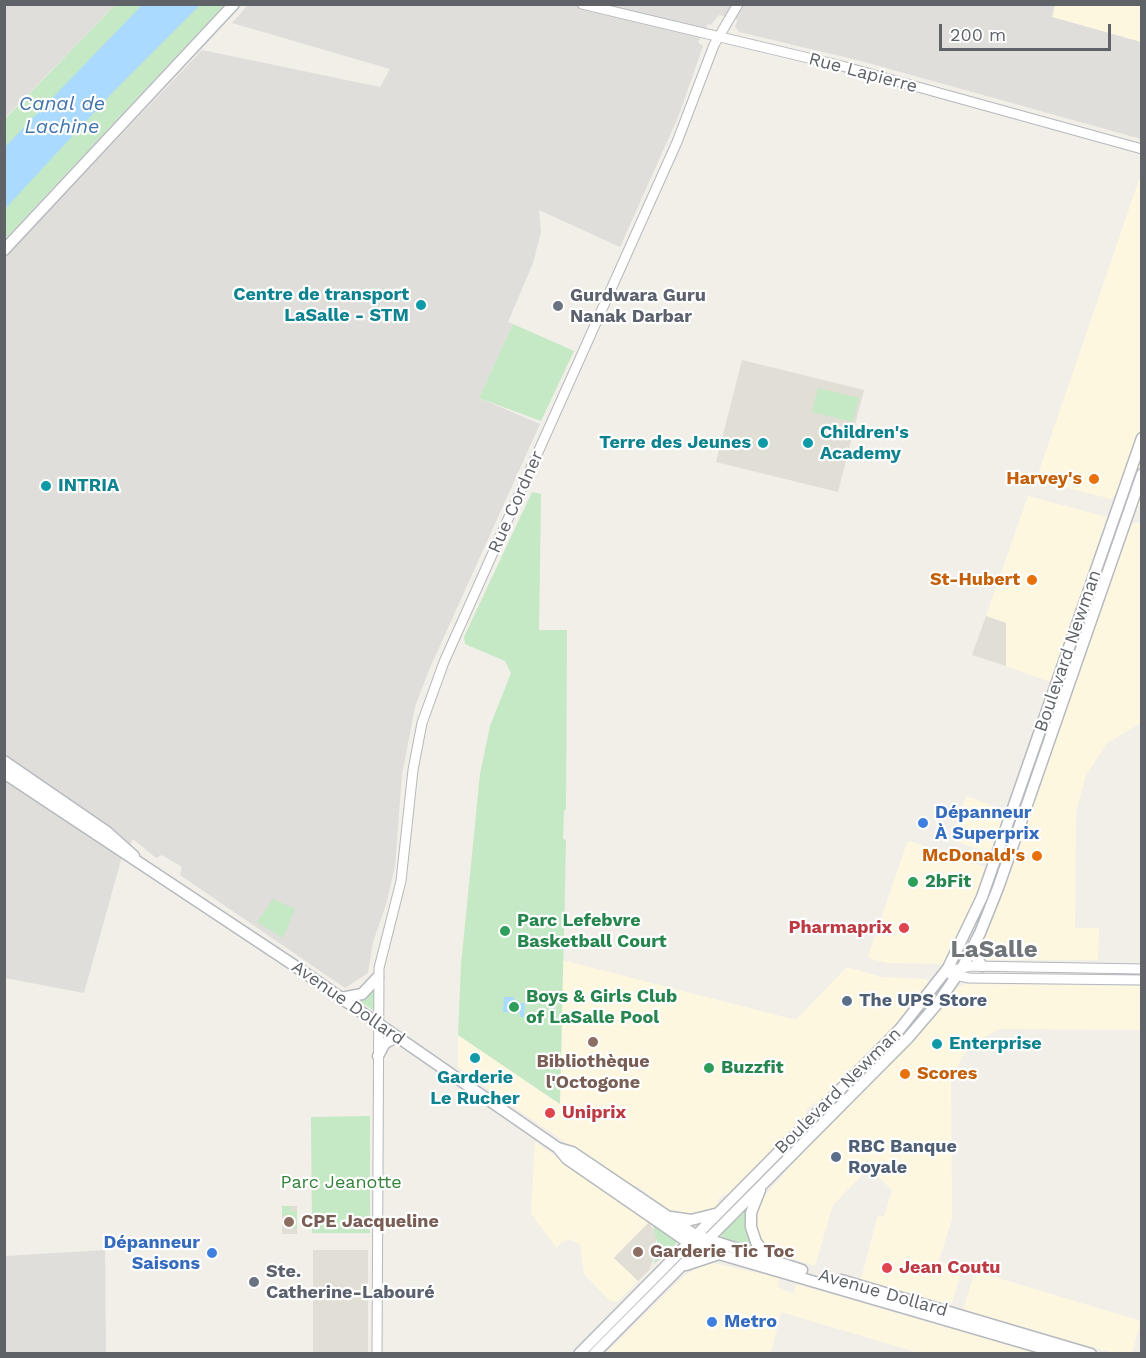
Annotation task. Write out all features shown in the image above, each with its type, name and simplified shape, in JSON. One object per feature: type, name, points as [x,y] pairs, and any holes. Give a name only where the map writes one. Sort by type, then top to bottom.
[{"type":"main road","points":[[4,250],[234,4]]},
{"type":"main road","name":"Boulevard Newman","points":[[579,1353],[900,1029],[945,972],[965,937],[982,897],[1142,438]]},
{"type":"main road","name":"Boulevard Newman","points":[[594,1353],[908,1038],[960,972],[972,951],[1004,872],[1142,474]]},
{"type":"main road","name":"Avenue Dollard","points":[[4,761],[106,831],[137,859],[558,1148],[567,1159],[692,1238],[1091,1353]]},
{"type":"main road","name":"Avenue Dollard","points":[[4,773],[121,852],[137,859]]},
{"type":"main road","points":[[972,951],[981,966]]},
{"type":"main road","points":[[340,998],[362,994],[378,976]]},
{"type":"main road","points":[[378,1056],[385,1043],[397,1037]]},
{"type":"main road","name":"Avenue Dollard","points":[[558,1148],[572,1152],[665,1216],[692,1238]]},
{"type":"main road","points":[[761,1186],[751,1213],[751,1227],[756,1242],[769,1259]]},
{"type":"main road","points":[[665,1216],[691,1220],[716,1214]]},
{"type":"main road","name":"Avenue Dollard","points":[[704,1243],[719,1254],[1062,1353]]},
{"type":"main road","points":[[680,1267],[719,1254]]},
{"type":"street","name":"Rue Lapierre","points":[[582,4],[842,66],[1142,149]]},
{"type":"street","name":"Rue Cordner","points":[[377,1353],[378,976],[380,957],[401,881],[417,745],[432,690],[677,142],[717,37],[738,4]]},
{"type":"street","points":[[960,972],[981,966],[1142,969]]},
{"type":"street","points":[[945,972],[1142,980]]},
{"type":"shaded area","points":[[1055,4],[1052,17],[1141,42],[1141,139],[861,61],[739,32],[735,26],[738,20],[719,15],[711,25],[708,24],[698,42],[703,46],[679,115],[620,247],[539,210],[541,232],[533,263],[508,322],[513,324],[479,398],[540,424],[429,670],[415,707],[402,775],[395,866],[386,905],[373,942],[368,973],[345,988],[180,875],[182,867],[162,855],[156,858],[133,839],[121,860],[84,993],[5,978],[4,258],[202,50],[380,87],[390,69],[232,23],[248,5]]},
{"type":"shaded area","points":[[5,5],[115,5],[5,118]]},
{"type":"shaded area","points":[[1055,5],[1141,5],[1141,42],[1052,17]]},
{"type":"shaded area","points":[[1141,174],[1141,506],[1138,506],[1139,503],[1114,496],[1111,499],[1036,480]]},
{"type":"shaded area","points":[[742,360],[864,390],[838,492],[716,462]]},
{"type":"shaded area","points":[[1028,496],[1107,517],[1050,682],[1006,666],[1006,623],[986,616]]},
{"type":"shaded area","points":[[1133,523],[1141,523],[1141,723],[1107,743],[1086,775],[1076,812],[1075,928],[1099,928],[1098,960],[984,960],[977,953],[1010,874],[1130,526]]},
{"type":"shaded area","points":[[986,616],[1006,623],[1006,666],[972,655]]},
{"type":"shaded area","points":[[966,796],[1006,811],[990,853],[951,840]]},
{"type":"shaded area","points":[[910,841],[985,867],[974,902],[950,953],[942,964],[888,963],[870,959],[868,956],[907,843]]},
{"type":"shaded area","points":[[562,960],[796,1020],[847,967],[881,977],[926,979],[930,983],[901,1019],[818,1103],[814,1103],[806,1111],[807,1115],[728,1195],[725,1193],[717,1201],[719,1203],[715,1207],[687,1216],[669,1210],[636,1185],[634,1187],[541,1126],[458,1067],[458,1035],[559,1104]]},
{"type":"shaded area","points":[[964,984],[1141,986],[1141,1030],[1000,1029],[982,1038],[962,1057],[951,1080],[952,1219],[939,1261],[963,1268],[951,1305],[861,1279],[878,1215],[884,1217],[892,1190],[869,1168],[833,1205],[815,1266],[769,1251],[758,1237],[754,1218],[760,1201],[817,1137],[916,1037],[948,999],[950,1000],[956,988]]},
{"type":"shaded area","points":[[535,1142],[649,1222],[614,1257],[638,1281],[617,1302],[610,1301],[584,1274],[580,1244],[569,1239],[557,1248],[531,1214]]},
{"type":"shaded area","name":"CPE Jacqueline","points":[[282,1206],[297,1206],[297,1234],[282,1234]]},
{"type":"shaded area","name":"Garderie Tic Toc","points":[[649,1222],[656,1236],[656,1254],[649,1270],[638,1281],[614,1258]]},
{"type":"shaded area","points":[[105,1250],[106,1353],[5,1353],[5,1256]]},
{"type":"shaded area","points":[[313,1250],[368,1250],[368,1353],[313,1353]]},
{"type":"shaded area","points":[[708,1262],[779,1278],[778,1287],[794,1294],[796,1284],[1035,1353],[919,1353],[781,1312],[771,1353],[605,1354],[684,1276]]},
{"type":"shaded area","points":[[975,1271],[1141,1321],[1132,1353],[1113,1353],[965,1310]]},
{"type":"green space","points":[[115,5],[224,5],[5,239],[5,119]]},
{"type":"green space","points":[[513,324],[574,351],[541,421],[479,398]]},
{"type":"green space","points":[[818,388],[859,398],[853,422],[812,412]]},
{"type":"green space","points":[[532,492],[541,494],[539,630],[567,630],[566,810],[564,810],[563,839],[566,840],[560,1104],[458,1035],[461,965],[480,774],[490,726],[511,673],[505,661],[465,644],[464,637]]},
{"type":"green space","points":[[1106,556],[1099,581],[1016,824],[1021,800]]},
{"type":"green space","points":[[273,899],[295,909],[283,938],[257,922]]},
{"type":"green space","points":[[375,988],[375,1009],[373,1010],[357,1000]]},
{"type":"green space","name":"Parc Jeanotte","points":[[370,1116],[370,1233],[312,1233],[311,1117]]},
{"type":"green space","points":[[282,1206],[290,1206],[291,1211],[297,1211],[297,1228],[293,1228],[292,1215],[282,1216]]},
{"type":"green space","points":[[746,1210],[757,1251],[721,1239],[722,1234]]},
{"type":"green space","points":[[656,1225],[676,1243],[673,1249],[654,1264],[658,1245],[653,1228]]},
{"type":"water","name":"Canal de Lachine","points":[[142,5],[200,5],[113,92],[5,209],[5,147]]},
{"type":"water","name":"Boys & Girls Club of LaSalle Pool","points":[[504,997],[514,997],[514,1003],[525,1003],[524,1017],[520,1017],[520,1013],[503,1012]]},
{"type":"place","name":"Centre de transport LaSalle - STM","points":[[421,305]]},
{"type":"place","name":"Gurdwara Guru Nanak Darbar","points":[[558,306]]},
{"type":"place","name":"Terre des Jeunes","points":[[763,443]]},
{"type":"place","name":"Children's Academy","points":[[808,443]]},
{"type":"place","name":"Harvey's","points":[[1094,479]]},
{"type":"place","name":"INTRIA","points":[[46,486]]},
{"type":"place","name":"St-Hubert","points":[[1032,580]]},
{"type":"place","name":"Dépanneur À Superprix","points":[[923,823]]},
{"type":"place","name":"McDonald's","points":[[1037,856]]},
{"type":"place","name":"2bFit","points":[[913,882]]},
{"type":"place","name":"Pharmaprix","points":[[904,928]]},
{"type":"place","name":"Parc Lefebvre Basketball Court","points":[[505,931]]},
{"type":"place","name":"The UPS Store","points":[[847,1001]]},
{"type":"place","name":"Boys & Girls Club of LaSalle Pool","points":[[514,1007]]},
{"type":"place","name":"Bibliothèque l'Octogone","points":[[593,1042]]},
{"type":"place","name":"Enterprise","points":[[937,1044]]},
{"type":"place","name":"Garderie Le Rucher","points":[[475,1058]]},
{"type":"place","name":"Buzzfit","points":[[709,1068]]},
{"type":"place","name":"Scores","points":[[905,1074]]},
{"type":"place","name":"Uniprix","points":[[550,1113]]},
{"type":"place","name":"RBC Banque Royale","points":[[836,1157]]},
{"type":"place","name":"CPE Jacqueline","points":[[289,1222]]},
{"type":"place","name":"Garderie Tic Toc","points":[[638,1252]]},
{"type":"place","name":"Dépanneur Saisons","points":[[212,1253]]},
{"type":"place","name":"Jean Coutu","points":[[887,1268]]},
{"type":"place","name":"Ste. Catherine-Labouré","points":[[254,1282]]},
{"type":"place","name":"Metro","points":[[712,1322]]},
{"type":"district","name":"LaSalle","points":[[994,950]]}]
